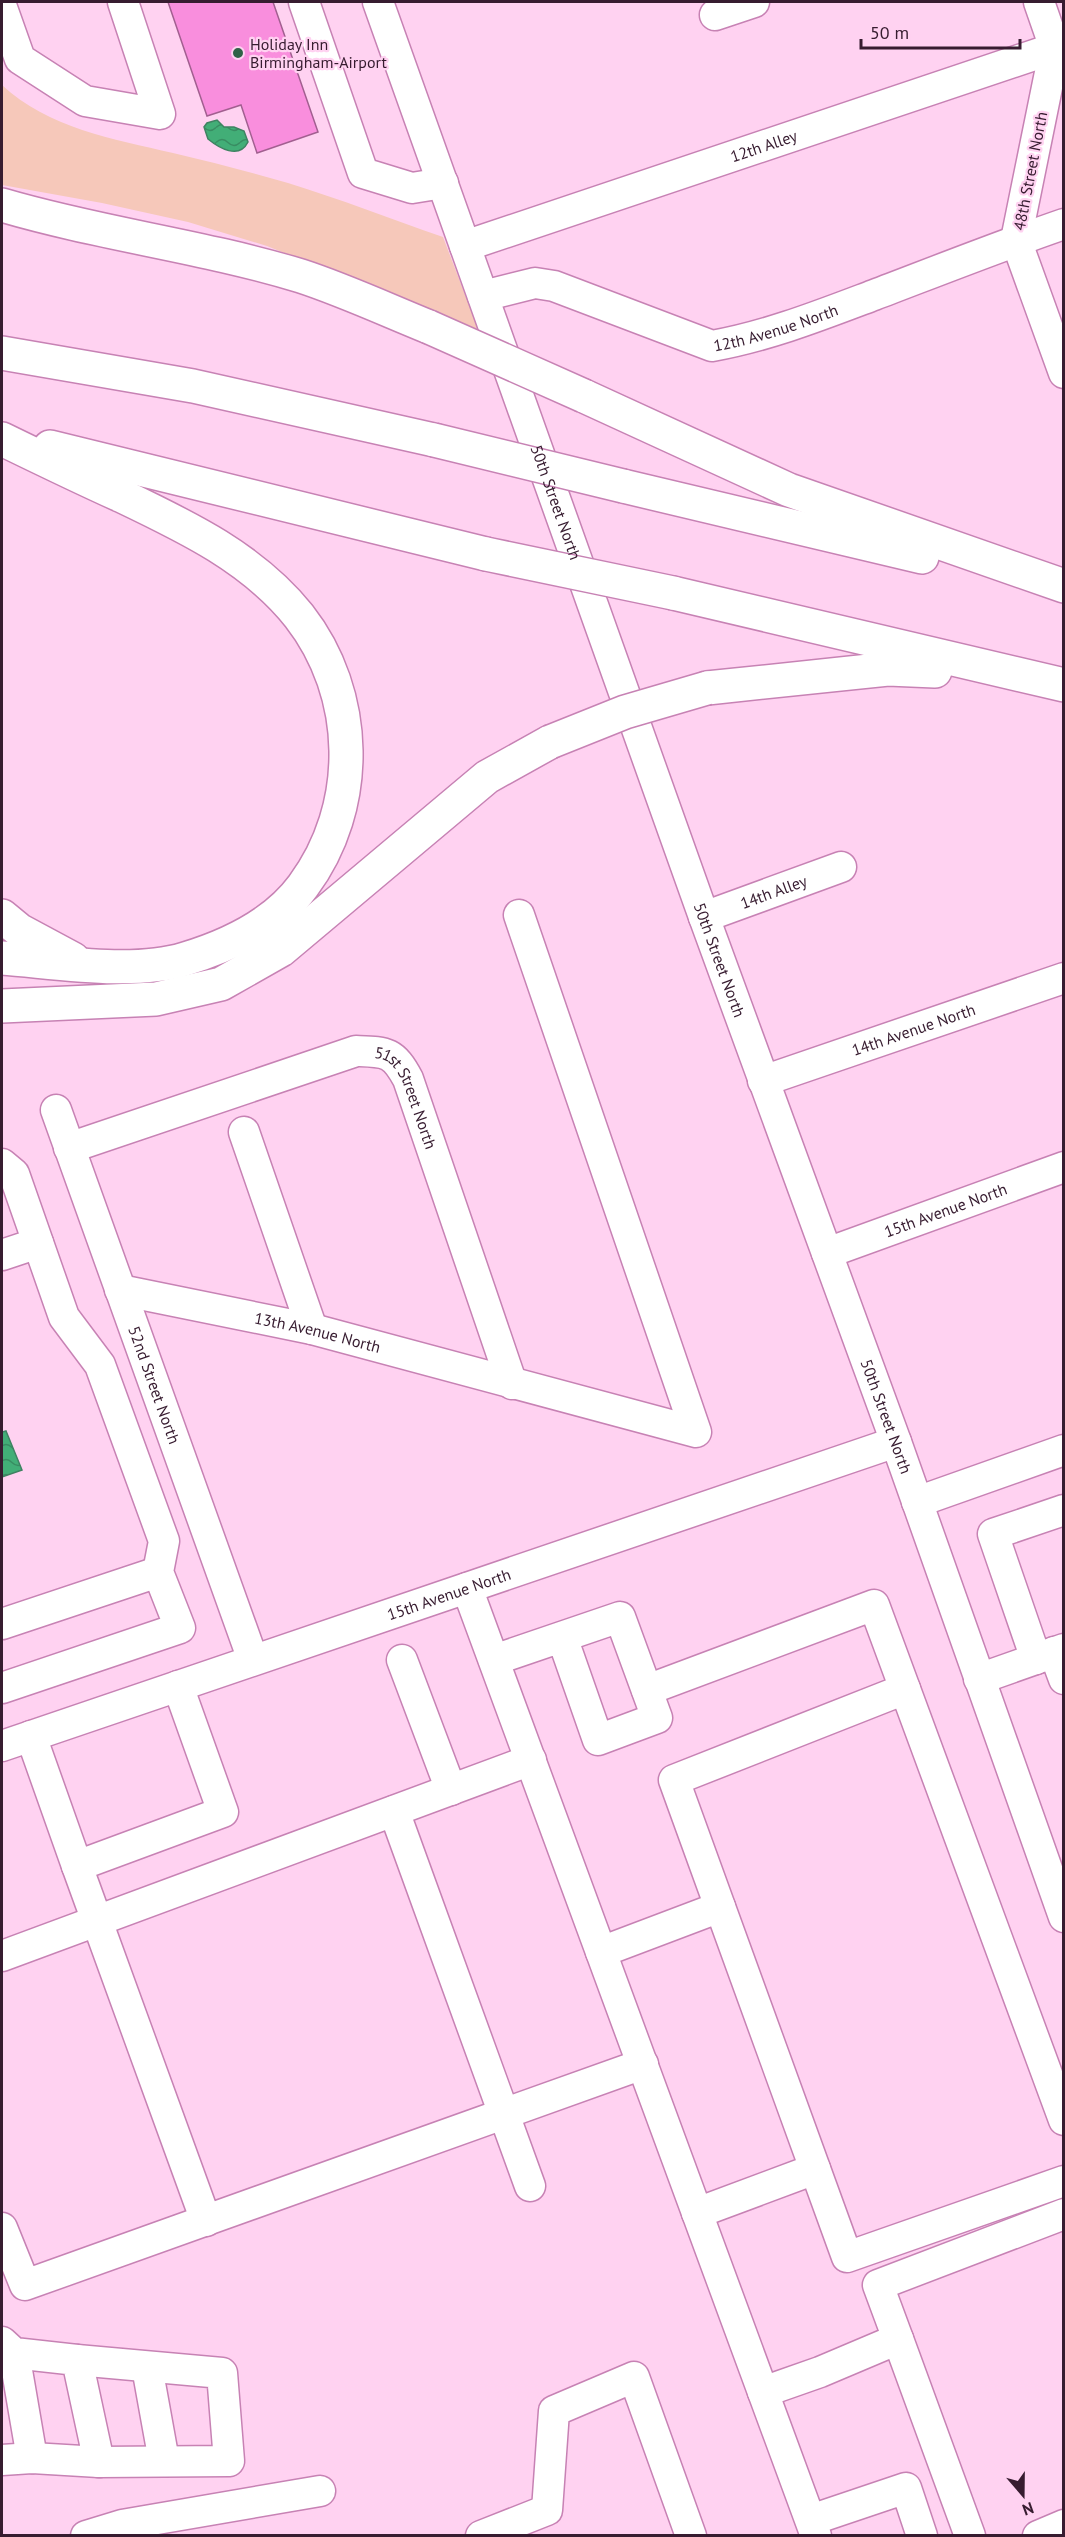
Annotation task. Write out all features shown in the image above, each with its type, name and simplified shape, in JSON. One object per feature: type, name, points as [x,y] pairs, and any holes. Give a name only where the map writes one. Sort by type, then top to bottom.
[{"type":"highway","points":[[12,210],[182,245],[302,277],[429,327],[789,490],[1064,588]]},
{"type":"highway","points":[[2,353],[193,386],[434,440],[1064,588]]},
{"type":"highway","points":[[2,437],[486,554],[673,593],[1064,685]]},
{"type":"highway","points":[[2,437],[192,530],[252,569],[299,616],[319,648],[336,683],[345,721],[347,764],[342,804],[324,852],[302,888],[267,921],[232,942],[183,960],[144,966],[2,958]]},
{"type":"highway","points":[[2,1006],[156,999],[221,984],[281,950],[487,777],[550,742],[625,712],[707,688],[888,669],[1026,677]]},
{"type":"highway","points":[[2,916],[19,930],[82,964]]},
{"type":"highway","points":[[2,992],[156,999]]},
{"type":"street","points":[[2,8],[20,59],[85,101],[160,114],[123,2]]},
{"type":"street","points":[[304,2],[363,173],[412,188],[443,183]]},
{"type":"street","name":"50th Street North","points":[[378,2],[704,917],[896,1442],[1064,1917]]},
{"type":"street","points":[[715,15],[754,2]]},
{"type":"street","points":[[1039,2],[1059,47]]},
{"type":"street","name":"48th Street North","points":[[1059,47],[1016,240],[1064,373]]},
{"type":"street","name":"12th Alley","points":[[465,246],[1059,47]]},
{"type":"street","name":"12th Avenue North","points":[[483,296],[535,283],[554,286],[712,345],[735,342],[802,323],[1016,240],[1064,224]]},
{"type":"street","name":"14th Alley","points":[[704,917],[841,867]]},
{"type":"street","name":"13th Avenue North","points":[[120,1290],[312,1329],[696,1432],[519,915]]},
{"type":"street","name":"14th Avenue North","points":[[763,1081],[1064,978]]},
{"type":"street","name":"51st Street North","points":[[69,1148],[356,1051],[379,1052],[398,1061],[408,1079],[513,1384]]},
{"type":"street","name":"52nd Street North","points":[[56,1110],[253,1660]]},
{"type":"street","points":[[243,1132],[312,1329]]},
{"type":"street","points":[[2,1164],[14,1174],[64,1317],[100,1365],[164,1541],[158,1572],[180,1628],[2,1688]]},
{"type":"street","name":"15th Avenue North","points":[[827,1253],[1064,1167]]},
{"type":"street","points":[[2,1255],[38,1243]]},
{"type":"street","name":"15th Avenue North","points":[[2,1746],[896,1442]]},
{"type":"street","points":[[917,1502],[1064,1449]]},
{"type":"street","points":[[979,1678],[1054,1660],[993,1534],[1064,1510]]},
{"type":"street","points":[[2,1624],[158,1572]]},
{"type":"street","points":[[467,1588],[814,2528],[906,2488],[922,2535]]},
{"type":"street","points":[[647,1690],[874,1605],[1064,2120]]},
{"type":"street","points":[[494,1660],[620,1617],[657,1718],[598,1740],[562,1637]]},
{"type":"street","points":[[402,1660],[451,1790]]},
{"type":"street","points":[[77,1866],[223,1812],[178,1686]]},
{"type":"street","points":[[905,1689],[674,1780],[847,2257],[1064,2181]]},
{"type":"street","points":[[31,1736],[206,2221]]},
{"type":"street","points":[[2,1956],[531,1760]]},
{"type":"street","points":[[394,1811],[530,2186]]},
{"type":"street","points":[[601,1952],[720,1907]]},
{"type":"street","points":[[2,2228],[13,2290],[643,2064]]},
{"type":"street","points":[[697,2213],[815,2169]]},
{"type":"street","points":[[970,2535],[878,2285],[1064,2214]]},
{"type":"street","points":[[763,2392],[820,2372],[898,2339]]},
{"type":"street","points":[[2,2460],[32,2458],[99,2462],[229,2461],[222,2373],[77,2360],[8,2348],[32,2458]]},
{"type":"street","points":[[77,2360],[99,2462]]},
{"type":"street","points":[[147,2367],[164,2462]]},
{"type":"street","points":[[481,2535],[547,2510],[554,2411],[634,2377],[691,2535]]},
{"type":"street","points":[[87,2535],[123,2525],[320,2491]]},
{"type":"street","points":[[1038,2535],[1064,2525]]},
{"type":"shaded area","points":[[2,85],[20,100],[40,112],[82,130],[288,183],[443,237],[480,334],[267,246],[188,222],[102,203],[2,185]]},
{"type":"water","points":[[217,120],[224,127],[234,127],[244,131],[248,142],[244,147],[240,150],[229,151],[208,139],[204,127],[207,123]]},
{"type":"water","points":[[6,1431],[22,1470],[2,1477],[2,1432]]},
{"type":"building","name":"Holiday Inn Birmingham-Airport","points":[[168,2],[273,2],[318,132],[257,153],[241,105],[207,116]]},
{"type":"place","name":"Holiday Inn Birmingham-Airport","points":[[238,53]]}]
